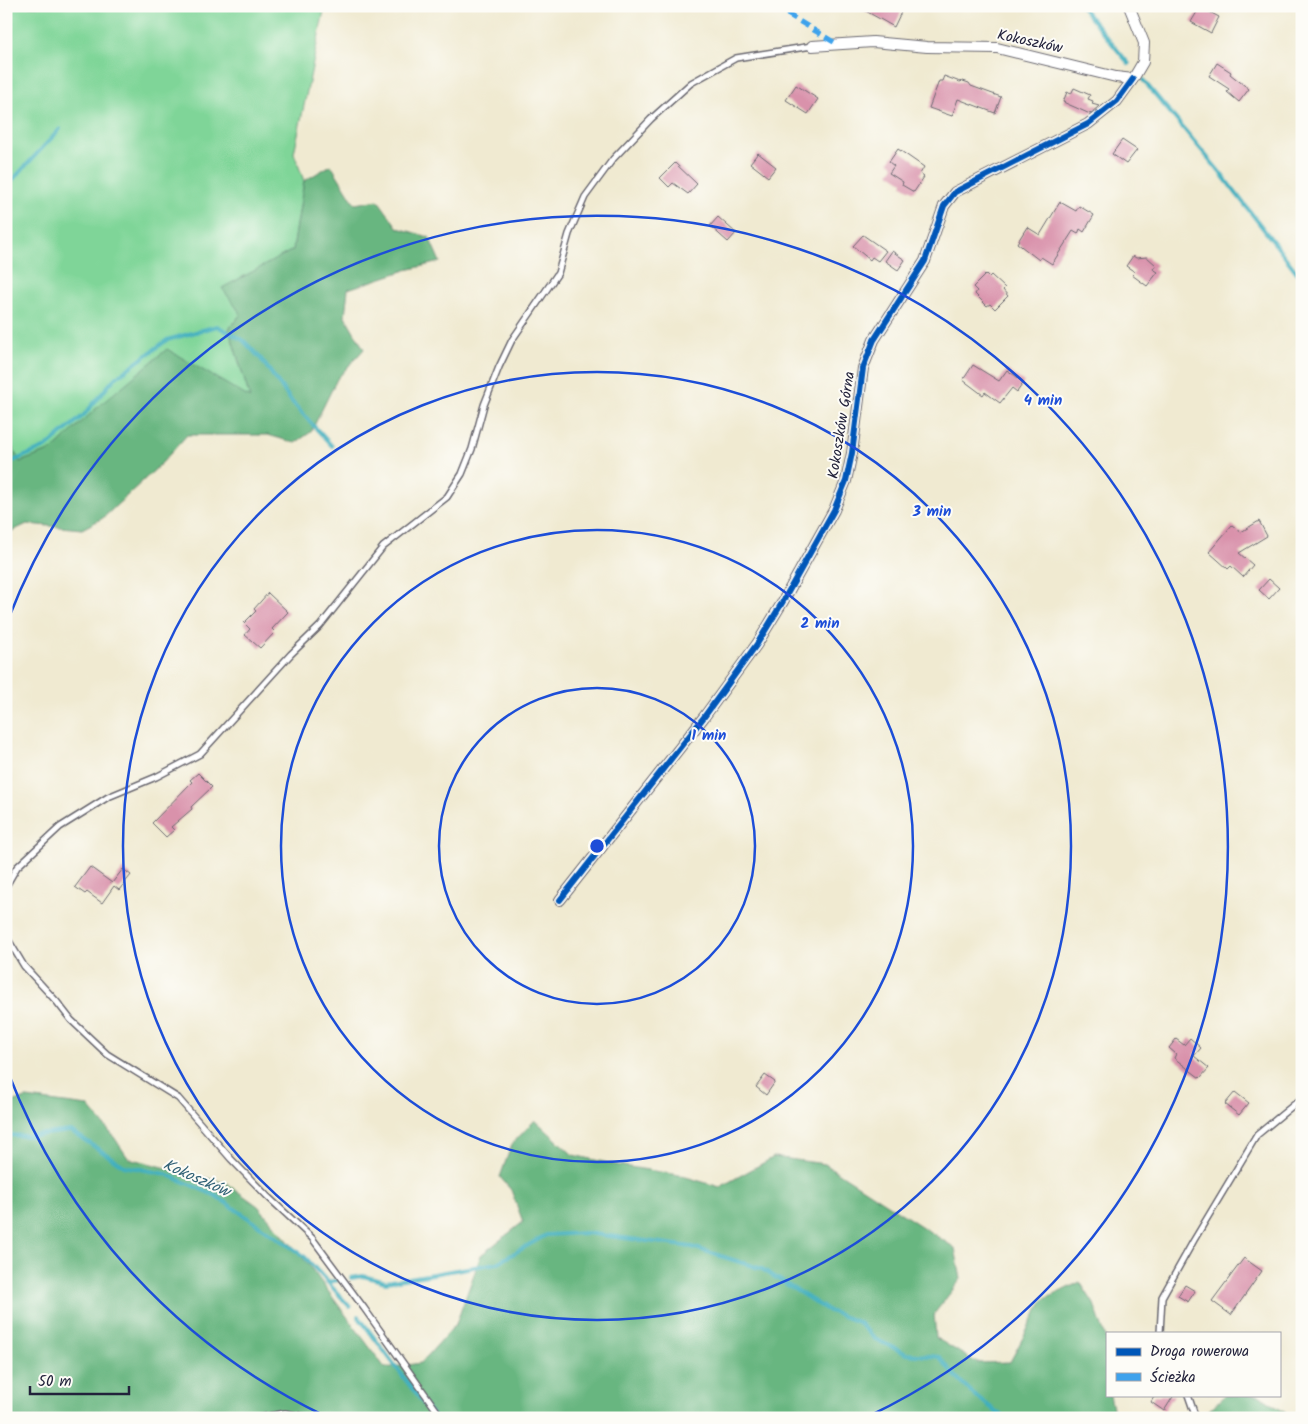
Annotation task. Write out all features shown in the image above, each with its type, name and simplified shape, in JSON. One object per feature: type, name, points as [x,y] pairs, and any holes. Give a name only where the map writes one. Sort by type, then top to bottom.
[{"type":"street","points":[[1129,6],[1144,43],[1143,62],[1133,79]]},
{"type":"street","name":"Kokoszków","points":[[812,46],[873,42],[927,47],[997,48],[1116,77],[1133,79]]},
{"type":"street","name":"Kokoszków Górna","points":[[560,900],[693,732],[736,673],[757,644],[808,558],[834,510],[846,481],[866,357],[874,340],[925,261],[944,206],[955,192],[1088,124],[1117,101],[1133,79]]},
{"type":"lane","points":[[6,886],[17,867],[60,828],[108,797],[156,777],[200,754],[291,654],[320,626],[383,547],[447,497],[462,474],[472,450],[484,405],[498,367],[512,340],[558,273],[569,234],[585,197],[613,159],[651,119],[692,83],[736,58],[812,46]]},
{"type":"lane","points":[[6,936],[24,966],[58,1002],[71,1020],[107,1054],[178,1098],[237,1165],[312,1238],[442,1418]]},
{"type":"lane","points":[[1160,1332],[1162,1297],[1257,1134],[1302,1098]]},
{"type":"lane","points":[[1188,1396],[1196,1418]]},
{"type":"lane","points":[[258,1418],[285,1413],[312,1418]]},
{"type":"green space","points":[[6,6],[325,6],[294,153],[304,181],[293,250],[223,288],[241,314],[229,329],[250,398],[100,405],[52,450],[20,462],[6,436],[8,388],[6,383]]},
{"type":"green space","points":[[331,165],[355,204],[378,200],[398,228],[429,237],[440,262],[406,270],[348,289],[345,316],[364,349],[337,379],[311,432],[295,443],[268,435],[187,435],[161,464],[103,518],[82,529],[27,524],[6,534],[6,436],[20,462],[52,450],[100,405],[167,349],[250,398],[229,329],[241,314],[222,288],[293,250],[304,181]]},
{"type":"green space","points":[[27,1098],[88,1106],[114,1137],[128,1158],[226,1183],[258,1206],[308,1264],[385,1368],[421,1363],[456,1324],[481,1255],[523,1222],[511,1190],[500,1177],[512,1144],[535,1120],[573,1155],[617,1165],[679,1175],[720,1187],[774,1157],[825,1164],[955,1248],[961,1279],[934,1314],[936,1338],[977,1363],[1010,1362],[1043,1300],[1080,1282],[1094,1304],[1106,1338],[1106,1396],[1110,1396],[1114,1413],[1120,1418],[6,1418],[6,1103]]},
{"type":"green space","points":[[1224,1396],[1260,1396],[1293,1418],[1201,1418]]},
{"type":"building","points":[[857,6],[904,6],[894,27]]},
{"type":"building","points":[[1200,7],[1219,17],[1211,33],[1191,22]]},
{"type":"building","points":[[1217,63],[1231,72],[1230,74],[1249,89],[1239,102],[1227,92],[1229,89],[1209,76]]},
{"type":"building","points":[[944,76],[969,83],[971,86],[1001,97],[995,113],[958,99],[952,116],[929,108],[939,81],[942,81]]},
{"type":"building","points":[[796,85],[818,99],[808,114],[786,100]]},
{"type":"building","points":[[1074,88],[1090,95],[1088,99],[1093,101],[1092,104],[1099,106],[1090,114],[1063,102],[1067,92],[1071,94]]},
{"type":"building","points":[[1122,140],[1137,150],[1126,164],[1112,154]]},
{"type":"building","points":[[898,149],[924,167],[920,174],[924,177],[914,192],[902,185],[903,182],[889,173],[894,166],[889,162]]},
{"type":"building","points":[[758,153],[776,167],[768,177],[750,163]]},
{"type":"building","points":[[675,163],[697,184],[688,194],[673,183],[669,187],[660,178]]},
{"type":"building","points":[[1060,202],[1076,211],[1079,206],[1094,215],[1084,232],[1080,229],[1078,234],[1073,231],[1052,264],[1041,257],[1039,260],[1017,243],[1027,227],[1040,235]]},
{"type":"building","points":[[718,217],[736,233],[728,242],[710,226]]},
{"type":"building","points":[[863,235],[886,251],[878,261],[872,257],[870,260],[853,246]]},
{"type":"building","points":[[892,251],[905,260],[898,270],[885,261]]},
{"type":"building","points":[[1133,256],[1136,258],[1147,257],[1156,265],[1153,269],[1158,272],[1147,286],[1132,275],[1135,272],[1126,266]]},
{"type":"building","points":[[986,274],[989,277],[991,275],[1005,288],[1003,290],[1008,296],[995,309],[990,304],[987,306],[975,294],[977,291],[973,287]]},
{"type":"building","points":[[973,365],[999,381],[1007,370],[1024,382],[1017,392],[1012,388],[1000,403],[985,392],[983,395],[963,380]]},
{"type":"building","points":[[1259,521],[1267,536],[1239,553],[1253,565],[1243,577],[1231,566],[1228,569],[1209,552],[1232,525],[1241,532]]},
{"type":"building","points":[[1269,579],[1279,588],[1269,599],[1259,590]]},
{"type":"building","points":[[268,593],[288,612],[272,629],[275,632],[260,648],[245,635],[250,629],[244,623],[256,611],[254,609]]},
{"type":"building","points":[[198,773],[212,787],[191,807],[192,809],[171,827],[174,830],[166,837],[152,823],[192,782],[190,780]]},
{"type":"building","points":[[90,867],[112,883],[123,869],[131,875],[119,890],[114,886],[102,903],[87,892],[85,894],[75,887]]},
{"type":"building","points":[[1190,1038],[1201,1048],[1194,1056],[1209,1068],[1200,1078],[1174,1058],[1176,1054],[1169,1048],[1176,1039],[1184,1045]]},
{"type":"building","points":[[765,1075],[775,1082],[766,1095],[756,1087]]},
{"type":"building","points":[[1235,1092],[1249,1103],[1239,1115],[1225,1104]]},
{"type":"building","points":[[1244,1258],[1262,1271],[1231,1315],[1212,1301]]},
{"type":"building","points":[[1185,1285],[1195,1291],[1188,1302],[1178,1296]]},
{"type":"building","points":[[1154,1396],[1173,1396],[1164,1411],[1151,1402]]},
{"type":"waterway","points":[[1081,6],[1129,64]]},
{"type":"waterway","points":[[1143,80],[1218,170],[1302,279]]},
{"type":"waterway","points":[[6,187],[60,129]]},
{"type":"waterway","points":[[6,464],[46,447],[84,415],[114,379],[167,340],[217,326],[243,340],[261,359],[292,402],[332,446]]},
{"type":"waterway","name":"Kokoszków","points":[[6,1135],[28,1136],[71,1131],[124,1166],[166,1174],[216,1196],[304,1256],[350,1307]]},
{"type":"waterway","points":[[351,1278],[363,1276],[386,1282],[497,1263],[546,1235],[586,1233],[692,1247],[762,1269],[829,1311],[858,1322],[875,1339],[907,1354],[940,1357],[954,1375],[987,1405],[1005,1418]]},
{"type":"waterway","points":[[328,1282],[339,1280]]},
{"type":"waterway","name":"Kokoszków","points":[[358,1316],[434,1418]]},
{"type":"marked path","points":[[774,6],[837,44]]},
{"type":"cycle path","points":[[560,900],[704,717],[757,644],[834,510],[846,481],[852,453],[863,368],[874,340],[925,261],[944,206],[955,192],[1088,124],[1117,101],[1133,79]]}]
